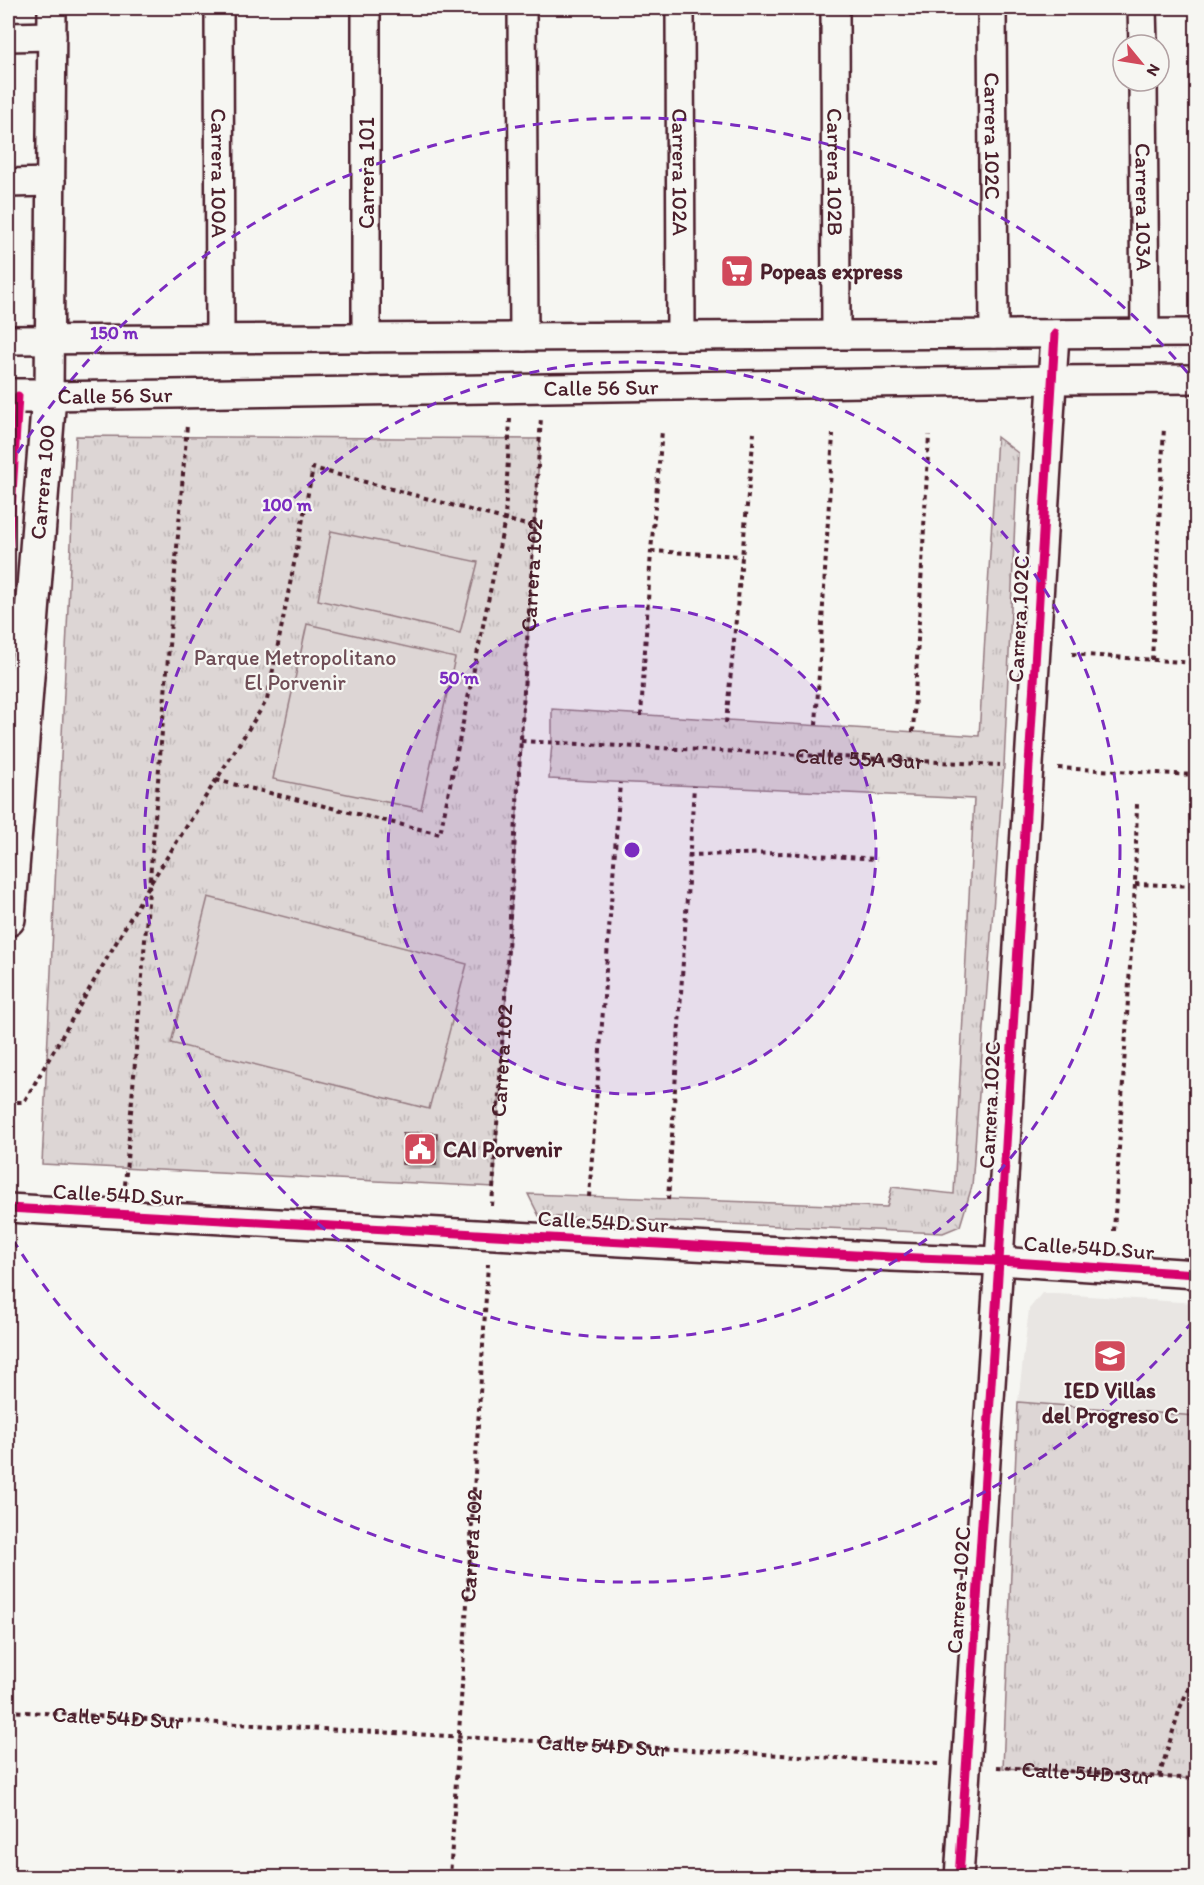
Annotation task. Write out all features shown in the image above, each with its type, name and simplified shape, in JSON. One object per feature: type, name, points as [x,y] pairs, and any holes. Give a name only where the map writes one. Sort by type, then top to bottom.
[{"type":"street","name":"Carrera 100","points":[[8,919],[11,832],[49,396],[52,8]]},
{"type":"street","name":"Carrera 100A","points":[[219,8],[220,338]]},
{"type":"street","name":"Carrera 101","points":[[366,8],[366,338]]},
{"type":"street","points":[[522,8],[524,337]]},
{"type":"street","name":"Carrera 102A","points":[[680,8],[681,336]]},
{"type":"street","name":"Carrera 102B","points":[[835,8],[836,335]]},
{"type":"street","name":"Carrera 102C","points":[[992,8],[993,334]]},
{"type":"street","points":[[1142,8],[1143,33]]},
{"type":"street","points":[[8,37],[52,36]]},
{"type":"street","name":"Carrera 103A","points":[[1143,93],[1145,333]]},
{"type":"street","points":[[8,183],[51,182]]},
{"type":"street","points":[[8,340],[1197,333]]},
{"type":"street","name":"Carrera 102C","points":[[959,1878],[1055,334]]},
{"type":"street","name":"Calle 56 Sur","points":[[8,396],[1197,379]]},
{"type":"street","name":"Calle 54D Sur","points":[[8,1208],[999,1261],[1197,1274]]},
{"type":"path","points":[[216,780],[440,834],[505,519],[512,388]]},
{"type":"path","points":[[123,1214],[189,394]]},
{"type":"path","points":[[1152,660],[1164,428]]},
{"type":"path","points":[[641,716],[651,551],[662,432]]},
{"type":"path","points":[[726,723],[754,433]]},
{"type":"path","points":[[816,725],[832,434]]},
{"type":"path","points":[[913,732],[929,435]]},
{"type":"path","points":[[8,1102],[24,1102],[150,884],[267,700],[313,468],[534,527]]},
{"type":"path","points":[[651,551],[742,556]]},
{"type":"path","points":[[1072,654],[1197,663]]},
{"type":"path","points":[[589,1197],[620,783]]},
{"type":"path","points":[[668,1200],[694,786]]},
{"type":"path","points":[[1114,1231],[1135,884],[1137,804]]},
{"type":"path","points":[[688,855],[784,853],[877,859]]},
{"type":"path","points":[[1135,884],[1197,886]]},
{"type":"path","points":[[1159,1777],[1180,1708],[1197,1671]]},
{"type":"shaded area","name":"IED Villas del Progreso C","points":[[1042,1293],[1196,1303],[1196,1416],[1018,1402],[1029,1309]]},
{"type":"green space","name":"Parque Metropolitano El Porvenir","points":[[76,436],[540,439],[494,1187],[42,1164]]},
{"type":"green space","points":[[997,437],[1018,453],[1004,765],[972,1186],[960,1226],[943,1233],[539,1216],[528,1194],[887,1207],[892,1187],[954,1194],[974,799],[549,779],[552,709],[979,736]]},
{"type":"green space","points":[[331,531],[478,562],[460,633],[318,600]]},
{"type":"green space","points":[[307,624],[455,658],[421,809],[273,779]]},
{"type":"green space","points":[[208,897],[467,964],[429,1109],[171,1043]]},
{"type":"green space","points":[[1018,1402],[1196,1416],[1196,1779],[1003,1768]]},
{"type":"building","name":"CAI Porvenir","points":[[403,1133],[437,1133],[436,1165],[402,1164]]},
{"type":"cycle path","points":[[959,1878],[1055,334]]},
{"type":"cycle path","points":[[8,559],[18,396]]},
{"type":"cycle path","points":[[8,1208],[999,1261],[1196,1274]]},
{"type":"place","name":"Popeas express","points":[[737,271]]},
{"type":"place","name":"CAI Porvenir","points":[[420,1149]]},
{"type":"place","name":"IED Villas del Progreso C","points":[[1110,1356]]}]
